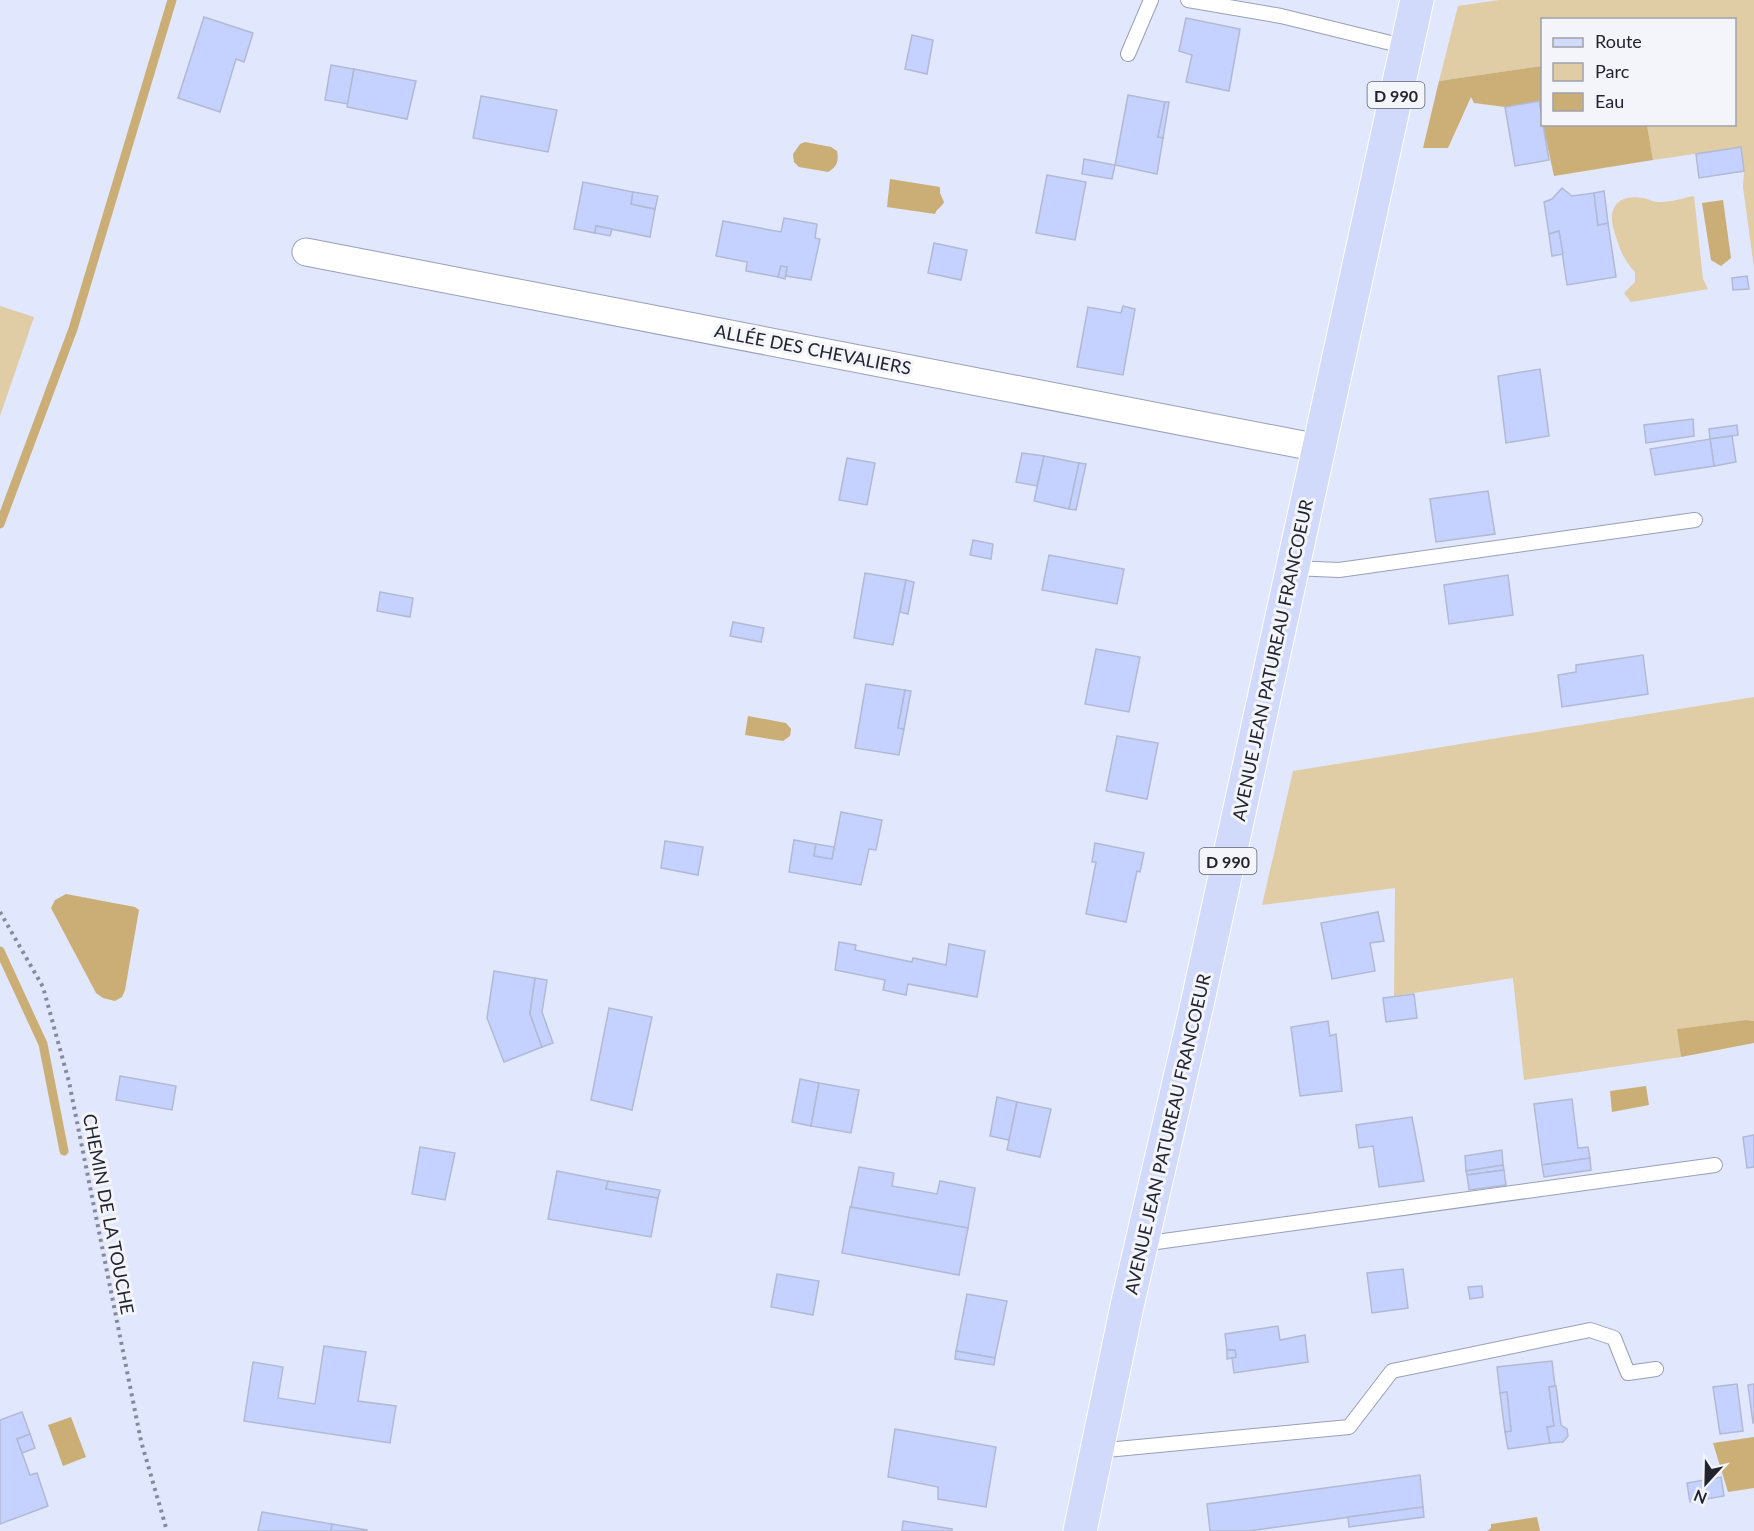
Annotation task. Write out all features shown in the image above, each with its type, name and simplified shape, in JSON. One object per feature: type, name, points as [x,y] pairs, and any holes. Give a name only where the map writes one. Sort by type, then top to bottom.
[{"type":"main road","name":"AVENUE JEAN PATUREAU FRANCOEUR","points":[[1080,1531],[1417,0]]},
{"type":"street","name":"ALLÉE DES CHEVALIERS","points":[[306,252],[1319,448]]},
{"type":"lane","points":[[1128,54],[1151,0]]},
{"type":"lane","points":[[1188,0],[1281,16],[1407,47]]},
{"type":"lane","points":[[1292,568],[1339,570],[1695,520]]},
{"type":"lane","points":[[1142,1244],[1715,1165]]},
{"type":"lane","points":[[1096,1451],[1350,1427],[1392,1371],[1590,1330],[1614,1338],[1628,1373],[1656,1370]]},
{"type":"path","name":"CHEMIN DE LA TOUCHE","points":[[0,912],[44,987],[69,1082],[141,1441],[167,1531]]},
{"type":"green space","points":[[1499,0],[1754,0],[1754,268],[1743,187],[1741,147],[1653,160],[1647,126],[1736,126],[1736,18],[1541,18],[1541,66],[1439,81],[1458,6]]},
{"type":"green space","points":[[1694,196],[1703,279],[1708,289],[1631,302],[1624,293],[1635,282],[1635,272],[1624,258],[1614,231],[1612,215],[1616,204],[1621,200],[1634,197],[1659,202]]},
{"type":"green space","points":[[0,306],[34,317],[0,416]]},
{"type":"green space","points":[[1754,697],[1754,1021],[1746,1020],[1678,1029],[1681,1057],[1524,1080],[1513,978],[1394,996],[1395,888],[1262,905],[1293,771]]},
{"type":"shaded area","points":[[1541,66],[1541,114],[1539,101],[1505,107],[1474,103],[1471,97],[1448,148],[1423,148],[1439,81]]},
{"type":"shaded area","points":[[1543,126],[1647,126],[1653,160],[1554,176]]},
{"type":"shaded area","points":[[1746,1020],[1754,1021],[1754,1043],[1681,1057],[1677,1029]]},
{"type":"shaded area","points":[[1754,1437],[1754,1488],[1728,1492],[1713,1443]]},
{"type":"water","points":[[805,142],[831,147],[837,151],[835,166],[828,172],[799,167],[794,162],[793,154],[800,144]]},
{"type":"water","points":[[890,179],[940,187],[944,202],[935,214],[887,207]]},
{"type":"water","points":[[1723,200],[1731,258],[1721,266],[1711,260],[1702,203]]},
{"type":"water","points":[[748,716],[786,723],[791,729],[790,736],[783,741],[745,735]]},
{"type":"water","points":[[66,894],[135,907],[139,910],[125,990],[122,997],[115,1001],[103,998],[96,993],[51,908],[55,900]]},
{"type":"water","points":[[1646,1086],[1649,1105],[1612,1112],[1610,1091]]},
{"type":"water","points":[[71,1417],[86,1457],[63,1466],[48,1425]]},
{"type":"water","points":[[1537,1517],[1540,1531],[1487,1531],[1491,1528],[1491,1524]]},
{"type":"building","points":[[204,17],[253,33],[244,62],[236,59],[220,112],[178,98]]},
{"type":"building","points":[[1186,18],[1240,29],[1229,91],[1186,82],[1192,55],[1179,51]]},
{"type":"building","points":[[912,35],[933,40],[927,74],[905,69]]},
{"type":"building","points":[[331,65],[354,69],[348,104],[325,100]]},
{"type":"building","points":[[354,69],[416,81],[407,119],[347,107]]},
{"type":"building","points":[[1128,95],[1165,102],[1158,137],[1163,138],[1157,174],[1115,165]]},
{"type":"building","points":[[481,96],[557,110],[548,152],[473,138]]},
{"type":"building","points":[[1539,101],[1541,126],[1543,126],[1549,160],[1515,166],[1505,107]]},
{"type":"building","points":[[1165,102],[1169,102],[1163,138],[1158,137]]},
{"type":"building","points":[[1741,147],[1744,171],[1699,178],[1696,154]]},
{"type":"building","points":[[1084,159],[1115,165],[1112,179],[1082,174]]},
{"type":"building","points":[[1047,175],[1086,182],[1075,240],[1036,233]]},
{"type":"building","points":[[583,182],[633,192],[631,204],[655,209],[650,237],[596,226],[595,233],[574,229]]},
{"type":"building","points":[[1562,188],[1572,196],[1594,193],[1598,225],[1608,223],[1616,277],[1567,285],[1559,231],[1549,234],[1544,202],[1552,199]]},
{"type":"building","points":[[1604,191],[1608,223],[1598,225],[1594,193]]},
{"type":"building","points":[[633,192],[658,196],[655,209],[631,204]]},
{"type":"building","points":[[784,218],[817,224],[815,238],[820,239],[811,280],[786,276],[787,267],[781,266],[778,277],[746,271],[747,262],[716,256],[723,221],[781,232]]},
{"type":"building","points":[[596,226],[612,229],[610,236],[595,233]]},
{"type":"building","points":[[1559,231],[1563,254],[1552,256],[1549,234]]},
{"type":"building","points":[[934,243],[967,250],[961,280],[928,273]]},
{"type":"building","points":[[781,266],[787,267],[785,279],[778,277]]},
{"type":"building","points":[[1747,276],[1749,289],[1733,290],[1732,278]]},
{"type":"building","points":[[1123,306],[1135,309],[1123,375],[1077,367],[1088,307],[1121,313]]},
{"type":"building","points":[[1540,369],[1549,436],[1506,443],[1498,376]]},
{"type":"building","points":[[1693,419],[1694,436],[1646,443],[1644,425]]},
{"type":"building","points":[[1737,425],[1738,435],[1710,439],[1709,429]]},
{"type":"building","points":[[1732,436],[1736,462],[1714,466],[1710,439]]},
{"type":"building","points":[[1710,439],[1714,466],[1655,475],[1650,449]]},
{"type":"building","points":[[1022,453],[1044,456],[1037,486],[1016,482]]},
{"type":"building","points":[[1044,456],[1079,463],[1069,509],[1034,501]]},
{"type":"building","points":[[847,458],[875,463],[867,505],[839,500]]},
{"type":"building","points":[[1079,463],[1086,464],[1076,510],[1069,509]]},
{"type":"building","points":[[1488,491],[1495,534],[1436,542],[1430,499]]},
{"type":"building","points":[[973,540],[993,544],[991,559],[970,555]]},
{"type":"building","points":[[1049,555],[1124,569],[1117,604],[1042,590]]},
{"type":"building","points":[[865,573],[906,580],[893,645],[854,638]]},
{"type":"building","points":[[1508,575],[1513,615],[1449,624],[1444,585]]},
{"type":"building","points":[[906,580],[914,582],[908,614],[900,612]]},
{"type":"building","points":[[380,592],[413,598],[410,617],[377,611]]},
{"type":"building","points":[[733,622],[764,628],[761,642],[730,636]]},
{"type":"building","points":[[1096,649],[1140,657],[1129,712],[1085,704]]},
{"type":"building","points":[[1643,655],[1648,694],[1562,707],[1558,675],[1576,672],[1576,665]]},
{"type":"building","points":[[866,684],[905,690],[898,728],[904,729],[899,755],[855,748]]},
{"type":"building","points":[[905,690],[911,691],[904,729],[898,728]]},
{"type":"building","points":[[1117,736],[1158,743],[1147,799],[1106,791]]},
{"type":"building","points":[[841,812],[882,820],[876,850],[869,849],[861,885],[789,872],[794,840],[816,844],[814,856],[832,859]]},
{"type":"building","points":[[665,841],[703,847],[698,875],[661,868]]},
{"type":"building","points":[[1095,843],[1144,853],[1140,872],[1137,871],[1126,922],[1086,914],[1096,862],[1092,862]]},
{"type":"building","points":[[816,844],[834,847],[832,859],[814,856]]},
{"type":"building","points":[[1378,912],[1384,941],[1370,943],[1375,971],[1332,979],[1321,923]]},
{"type":"building","points":[[839,942],[856,945],[855,950],[912,962],[913,958],[946,965],[949,944],[985,951],[977,997],[908,984],[906,995],[883,990],[885,980],[835,970]]},
{"type":"building","points":[[494,971],[535,978],[530,1014],[542,1047],[504,1062],[487,1018]]},
{"type":"building","points":[[535,978],[547,980],[542,1012],[553,1043],[542,1047],[530,1014]]},
{"type":"building","points":[[1414,994],[1417,1018],[1386,1022],[1383,998]]},
{"type":"building","points":[[609,1008],[652,1017],[632,1110],[591,1100]]},
{"type":"building","points":[[1328,1021],[1330,1036],[1336,1034],[1342,1091],[1300,1096],[1291,1027]]},
{"type":"building","points":[[120,1076],[176,1086],[172,1110],[116,1100]]},
{"type":"building","points":[[800,1079],[819,1083],[811,1126],[792,1122]]},
{"type":"building","points":[[819,1083],[859,1090],[851,1133],[811,1126]]},
{"type":"building","points":[[997,1097],[1017,1102],[1009,1140],[990,1136]]},
{"type":"building","points":[[1572,1099],[1578,1148],[1588,1147],[1590,1158],[1542,1165],[1534,1104]]},
{"type":"building","points":[[1017,1102],[1051,1109],[1040,1157],[1007,1150]]},
{"type":"building","points":[[1412,1117],[1424,1181],[1379,1187],[1373,1146],[1359,1148],[1356,1125]]},
{"type":"building","points":[[1754,1135],[1754,1167],[1747,1168],[1743,1137]]},
{"type":"building","points":[[420,1147],[455,1153],[445,1200],[412,1194]]},
{"type":"building","points":[[1502,1150],[1503,1165],[1466,1171],[1465,1156]]},
{"type":"building","points":[[1590,1158],[1591,1170],[1544,1177],[1542,1165]]},
{"type":"building","points":[[1503,1165],[1504,1170],[1467,1175],[1466,1171]]},
{"type":"building","points":[[859,1167],[894,1173],[892,1186],[937,1194],[940,1181],[975,1188],[968,1228],[851,1207]]},
{"type":"building","points":[[1504,1170],[1506,1185],[1469,1190],[1467,1175]]},
{"type":"building","points":[[557,1171],[608,1181],[606,1189],[658,1198],[651,1237],[548,1219]]},
{"type":"building","points":[[608,1181],[660,1190],[658,1198],[606,1189]]},
{"type":"building","points":[[850,1207],[968,1228],[959,1275],[842,1253]]},
{"type":"building","points":[[1403,1269],[1408,1308],[1372,1313],[1367,1273]]},
{"type":"building","points":[[777,1274],[819,1281],[813,1315],[771,1307]]},
{"type":"building","points":[[1482,1286],[1483,1297],[1470,1299],[1468,1287]]},
{"type":"building","points":[[967,1294],[1007,1301],[995,1358],[956,1351]]},
{"type":"building","points":[[1278,1326],[1280,1340],[1305,1335],[1308,1362],[1234,1373],[1232,1358],[1236,1357],[1235,1350],[1227,1350],[1225,1334]]},
{"type":"building","points":[[324,1346],[366,1352],[358,1401],[396,1406],[390,1443],[244,1421],[253,1362],[283,1367],[278,1398],[315,1404]]},
{"type":"building","points":[[1227,1350],[1235,1350],[1236,1357],[1227,1359]]},
{"type":"building","points":[[956,1351],[995,1358],[994,1365],[955,1359]]},
{"type":"building","points":[[1552,1361],[1555,1386],[1549,1387],[1554,1426],[1547,1427],[1550,1443],[1508,1449],[1505,1432],[1511,1431],[1507,1392],[1500,1393],[1497,1367]]},
{"type":"building","points":[[1737,1384],[1743,1431],[1720,1434],[1713,1387]]},
{"type":"building","points":[[1754,1384],[1754,1423],[1753,1423],[1748,1385]]},
{"type":"building","points":[[1556,1386],[1561,1425],[1567,1429],[1568,1436],[1563,1442],[1550,1443],[1547,1427],[1554,1426],[1549,1387]]},
{"type":"building","points":[[1507,1392],[1511,1431],[1505,1432],[1500,1393]]},
{"type":"building","points":[[22,1412],[30,1434],[17,1439],[30,1475],[37,1473],[48,1506],[0,1524],[0,1420]]},
{"type":"building","points":[[895,1429],[996,1447],[986,1507],[938,1499],[938,1487],[888,1477]]},
{"type":"building","points":[[30,1434],[35,1448],[22,1453],[17,1439]]},
{"type":"building","points":[[1420,1475],[1423,1507],[1249,1531],[1210,1531],[1207,1504]]},
{"type":"building","points":[[1721,1477],[1724,1496],[1690,1502],[1687,1483]]},
{"type":"building","points":[[1423,1507],[1424,1517],[1349,1527],[1348,1517]]},
{"type":"building","points":[[262,1512],[332,1524],[331,1531],[258,1531]]},
{"type":"building","points":[[903,1521],[952,1529],[952,1531],[902,1531]]},
{"type":"building","points":[[332,1524],[367,1530],[331,1531]]},
{"type":"waterway","points":[[0,524],[73,329],[172,0]]},
{"type":"waterway","points":[[0,951],[43,1044],[64,1151]]}]
